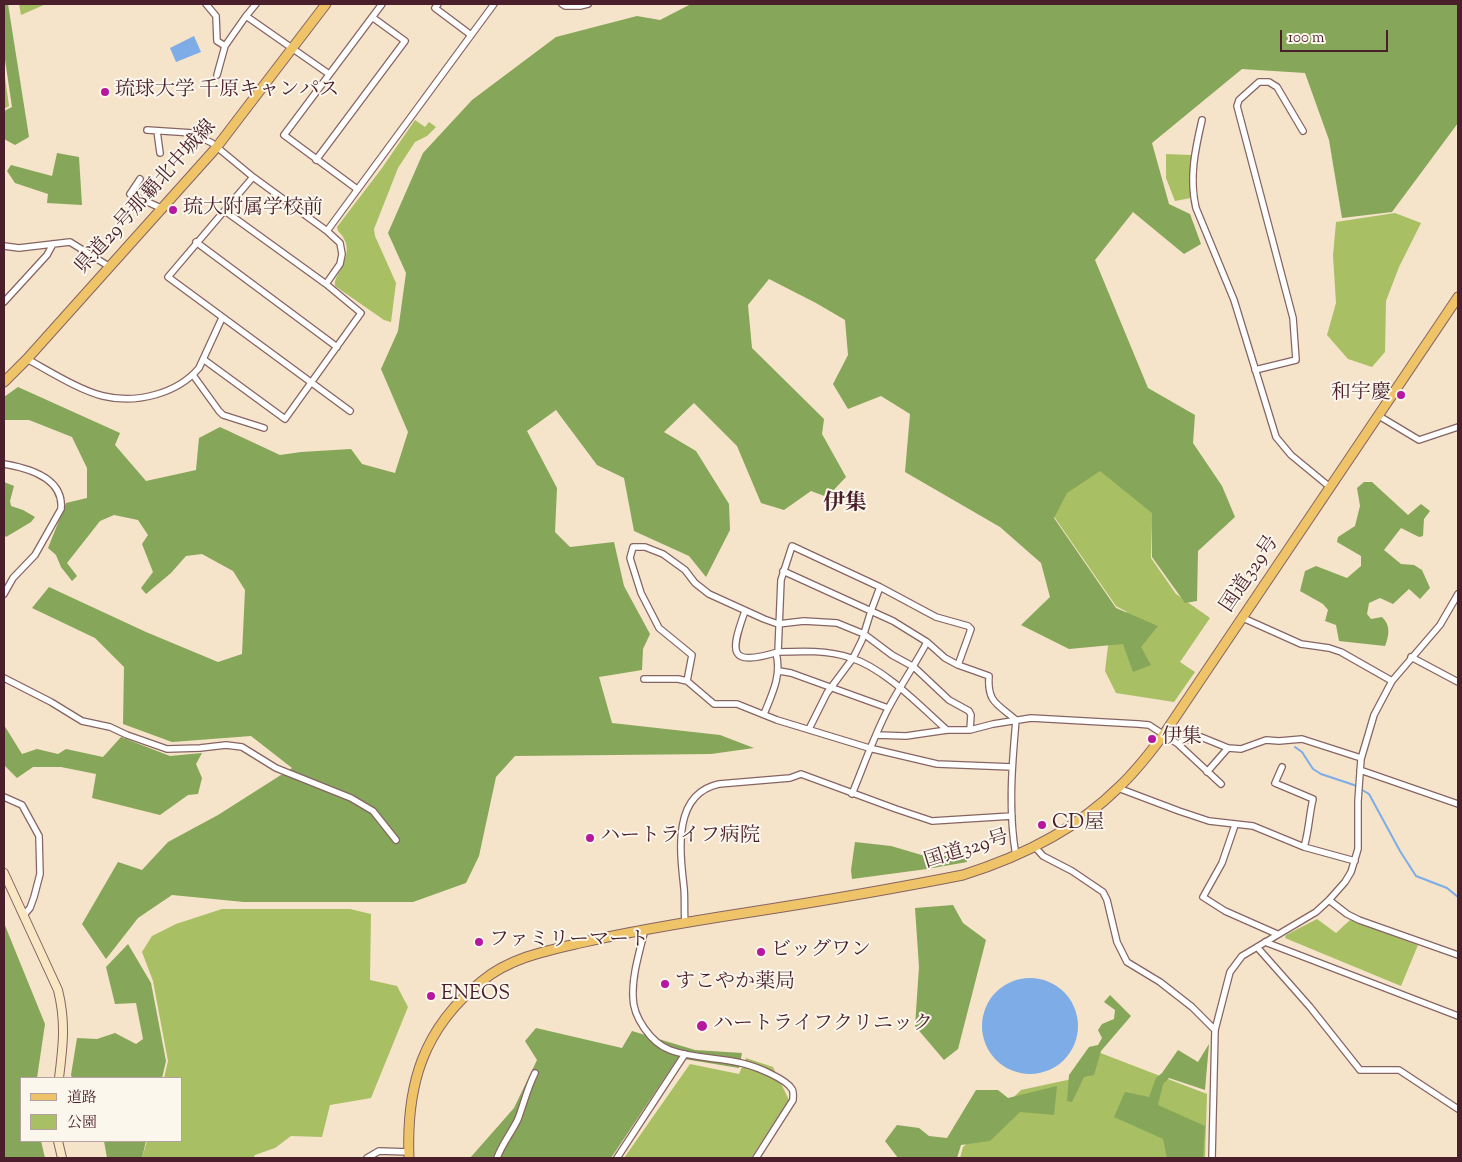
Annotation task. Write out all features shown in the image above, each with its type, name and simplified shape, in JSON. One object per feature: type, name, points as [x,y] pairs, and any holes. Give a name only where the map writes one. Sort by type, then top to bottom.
[{"type":"main road","name":"県道29号那覇北中城線","points":[[4,382],[163,209],[216,148],[326,4]]},
{"type":"main road","name":"国道329号","points":[[409,1155],[409,1116],[412,1095],[428,1044],[438,1027],[464,996],[495,972],[528,956],[596,939],[963,875],[1016,856],[1035,847],[1072,824],[1118,788],[1143,761],[1164,734],[1458,297]]},
{"type":"main road","points":[[4,873],[58,990],[63,1010],[64,1030],[59,1077]]},
{"type":"main road","points":[[58,1142],[62,1158]]},
{"type":"street","points":[[206,4],[216,16],[217,41],[225,46]]},
{"type":"street","points":[[217,74],[225,46],[256,4]]},
{"type":"street","points":[[356,190],[284,135],[382,4]]},
{"type":"street","points":[[327,231],[494,4]]},
{"type":"street","points":[[562,4],[565,6],[588,4]]},
{"type":"street","points":[[434,5],[472,34]]},
{"type":"street","points":[[246,16],[329,74]]},
{"type":"street","points":[[316,160],[405,41],[372,17]]},
{"type":"street","points":[[1255,370],[1296,360],[1293,318],[1237,106],[1239,100],[1259,82],[1269,82],[1277,86],[1303,131]]},
{"type":"street","points":[[1202,120],[1193,157],[1193,196],[1196,208],[1234,300],[1276,437],[1291,455],[1331,488]]},
{"type":"street","points":[[147,130],[193,133],[212,143],[253,177],[327,231],[340,243],[342,254],[340,264],[326,284]]},
{"type":"street","points":[[156,130],[160,153]]},
{"type":"street","points":[[253,177],[168,277],[350,411]]},
{"type":"street","points":[[140,179],[130,194],[163,209]]},
{"type":"street","points":[[203,358],[285,419],[361,313],[326,284],[225,211]]},
{"type":"street","points":[[4,246],[19,248],[70,242],[110,267]]},
{"type":"street","points":[[196,242],[337,347]]},
{"type":"street","points":[[4,302],[47,256],[53,244]]},
{"type":"street","points":[[27,359],[90,391],[113,398],[131,398],[162,393],[178,386],[199,368],[222,318]]},
{"type":"street","points":[[193,375],[223,414],[264,428]]},
{"type":"street","points":[[1378,416],[1419,440],[1458,427]]},
{"type":"street","points":[[4,464],[22,467],[41,475],[57,491],[62,502],[61,509],[36,555],[13,578],[4,594]]},
{"type":"street","points":[[764,714],[776,683],[778,671],[777,653],[781,580],[792,546],[880,587],[936,617],[968,626],[971,629],[958,665]]},
{"type":"street","points":[[687,681],[692,656],[659,628],[641,592],[630,558],[633,547],[645,548],[663,554],[685,570],[695,583],[709,594],[744,611],[778,624],[804,622],[837,623],[864,634],[892,655],[914,667],[949,700],[969,711],[971,716],[970,730]]},
{"type":"street","points":[[783,571],[893,621],[927,642],[945,658],[958,665],[989,676],[988,688],[990,696],[1016,720]]},
{"type":"street","points":[[809,728],[830,688],[853,658],[864,634],[880,587]]},
{"type":"street","points":[[1212,1158],[1216,1030],[1230,972],[1242,956],[1316,912],[1345,882],[1355,861],[1359,842],[1361,758],[1374,716],[1392,681],[1410,657],[1440,624],[1458,594]]},
{"type":"street","points":[[744,611],[735,650],[740,657],[747,658],[777,653],[824,652],[853,658],[869,666],[900,689],[946,730]]},
{"type":"street","points":[[1243,618],[1301,644],[1329,648],[1340,652],[1392,681]]},
{"type":"street","points":[[852,794],[869,748],[888,708],[914,667],[927,642]]},
{"type":"street","points":[[1410,657],[1458,682]]},
{"type":"street","points":[[778,671],[791,673],[888,708]]},
{"type":"street","points":[[4,678],[51,702],[82,721],[110,727],[127,736],[167,749],[226,745],[242,747],[276,768],[351,798],[373,810],[396,840]]},
{"type":"street","points":[[644,679],[678,679],[687,681],[714,704],[737,704],[777,720],[809,728],[869,748],[937,764],[1012,767]]},
{"type":"street","points":[[876,735],[906,736],[946,730],[970,730],[1031,718],[1149,725],[1178,744],[1222,784]]},
{"type":"street","points":[[1016,720],[1012,767],[1012,816],[1016,856]]},
{"type":"street","points":[[1178,744],[1184,740],[1202,737],[1228,748],[1240,750],[1266,740],[1302,739],[1361,758]]},
{"type":"street","points":[[1207,772],[1228,748]]},
{"type":"street","points":[[1282,767],[1275,783],[1313,798],[1308,821],[1310,826],[1304,847]]},
{"type":"street","points":[[1360,770],[1458,804]]},
{"type":"street","points":[[685,923],[681,836],[685,814],[694,797],[707,786],[790,778],[801,774],[852,794],[932,820],[1012,816]]},
{"type":"street","points":[[1118,788],[1209,821],[1253,826],[1304,847],[1355,861]]},
{"type":"street","points":[[4,797],[22,805],[39,836],[40,874],[32,903],[23,916]]},
{"type":"street","points":[[1235,825],[1222,863],[1203,897],[1225,911],[1277,934]]},
{"type":"street","points":[[1035,847],[1040,854],[1072,871],[1103,892],[1107,900],[1116,942],[1127,962],[1160,982],[1192,1007],[1216,1030]]},
{"type":"street","points":[[1329,900],[1346,914],[1365,923],[1458,955]]},
{"type":"street","points":[[645,929],[634,977],[633,996],[638,1016],[651,1037],[669,1050],[746,1064],[778,1077],[791,1087],[794,1094],[793,1100],[756,1158]]},
{"type":"street","points":[[1265,942],[1458,1016]]},
{"type":"street","points":[[1257,946],[1310,1007],[1360,1070],[1399,1070],[1458,1109]]},
{"type":"street","points":[[617,1158],[685,1054]]},
{"type":"street","points":[[497,1158],[518,1119],[527,1089],[535,1073]]},
{"type":"street","points":[[367,1158],[378,1151],[409,1155]]},
{"type":"green space","points":[[4,4],[8,4],[29,137],[15,145],[4,139],[4,111],[12,107],[4,53]]},
{"type":"green space","points":[[19,4],[46,4],[21,15]]},
{"type":"green space","points":[[691,4],[1458,4],[1458,123],[1392,212],[1342,218],[1329,140],[1305,73],[1242,69],[1152,143],[1169,204],[1190,214],[1201,244],[1184,254],[1133,212],[1095,260],[1148,388],[1195,415],[1193,443],[1222,486],[1235,517],[1198,551],[1197,601],[1185,603],[1152,557],[1152,513],[1100,471],[1067,493],[1054,518],[1116,608],[1158,626],[1141,647],[1151,665],[1133,672],[1123,644],[1069,649],[1021,625],[1050,597],[1041,563],[1000,527],[905,472],[910,414],[881,396],[848,409],[833,384],[848,355],[845,320],[769,279],[748,305],[752,348],[824,419],[822,434],[846,477],[827,497],[811,491],[784,510],[761,503],[737,446],[694,403],[664,432],[696,451],[729,504],[730,530],[706,577],[689,556],[634,531],[624,478],[597,465],[556,410],[527,431],[557,488],[555,532],[570,547],[614,542],[624,586],[650,634],[643,649],[642,670],[599,677],[612,723],[720,735],[754,748],[711,754],[515,756],[496,777],[479,856],[466,883],[413,902],[244,902],[172,895],[138,918],[106,959],[82,924],[118,862],[142,870],[168,842],[218,815],[292,768],[251,736],[172,742],[123,724],[124,667],[95,638],[32,608],[49,587],[146,632],[218,662],[242,654],[245,590],[233,571],[202,554],[186,556],[171,573],[146,594],[141,588],[153,572],[142,544],[148,535],[138,520],[114,515],[100,521],[67,563],[77,576],[72,581],[61,567],[56,555],[48,548],[66,503],[87,498],[87,468],[72,437],[29,420],[4,420],[4,397],[18,387],[120,433],[115,445],[146,481],[196,470],[199,438],[220,427],[280,455],[351,449],[362,464],[395,473],[408,432],[381,369],[398,331],[406,273],[388,233],[423,153],[472,100],[556,37],[637,16],[660,20]]},
{"type":"green space","points":[[4,70],[9,106],[4,109]]},
{"type":"green space","points":[[415,120],[425,127],[429,122],[436,127],[427,136],[415,142],[398,168],[374,229],[375,236],[396,283],[391,322],[384,320],[335,286],[336,278],[347,252],[346,243],[337,227],[382,168]]},
{"type":"green space","points":[[57,153],[79,157],[82,205],[47,203],[48,194],[15,183],[7,171],[11,165],[52,176]]},
{"type":"green space","points":[[1166,154],[1191,155],[1191,198],[1175,201],[1166,178]]},
{"type":"green space","points":[[1395,213],[1421,223],[1399,267],[1386,301],[1385,352],[1372,367],[1348,359],[1327,335],[1336,303],[1333,256],[1336,222]]},
{"type":"green space","points":[[1070,422],[1153,489],[1151,558],[1176,594],[1210,618],[1180,662],[1195,672],[1174,702],[1116,693],[1105,671],[1108,646],[1127,612],[1116,606],[1055,518],[1015,477]]},
{"type":"green space","points":[[4,482],[14,486],[10,501],[11,506],[35,517],[31,522],[6,537],[4,534]]},
{"type":"green space","points":[[1364,482],[1372,482],[1408,515],[1421,504],[1430,511],[1424,519],[1423,536],[1419,537],[1401,528],[1384,550],[1401,564],[1414,565],[1422,570],[1430,588],[1420,599],[1409,589],[1393,604],[1380,598],[1369,603],[1367,614],[1371,619],[1382,617],[1387,624],[1388,635],[1385,646],[1339,641],[1336,625],[1325,621],[1328,610],[1323,604],[1300,591],[1305,571],[1316,566],[1347,578],[1361,566],[1361,556],[1337,542],[1338,537],[1355,526],[1360,506],[1357,488]]},
{"type":"green space","points":[[4,725],[22,754],[37,749],[58,754],[66,749],[103,757],[121,737],[170,756],[202,753],[196,764],[202,778],[198,794],[188,795],[160,815],[92,798],[96,774],[61,767],[33,767],[17,778],[4,765]]},
{"type":"green space","points":[[855,842],[891,846],[932,858],[966,853],[967,862],[852,879],[851,870]]},
{"type":"green space","points":[[953,905],[963,923],[986,940],[958,1049],[944,1060],[915,1026],[919,967],[915,908]]},
{"type":"green space","points":[[222,909],[350,909],[371,914],[370,980],[397,986],[408,1007],[371,1098],[330,1105],[322,1137],[291,1136],[275,1148],[255,1155],[253,1158],[142,1158],[147,1142],[182,1142],[182,1077],[164,1077],[168,1061],[153,981],[142,952],[152,936],[176,924]]},
{"type":"green space","points":[[1317,919],[1336,933],[1350,920],[1418,945],[1401,986],[1285,938],[1286,935]]},
{"type":"green space","points":[[4,923],[45,1024],[37,1077],[20,1077],[20,1142],[41,1142],[45,1158],[4,1158]]},
{"type":"green space","points":[[128,944],[151,983],[166,1061],[162,1077],[72,1077],[77,1038],[97,1039],[115,1033],[136,1044],[143,1039],[136,1003],[115,1004],[106,967]]},
{"type":"green space","points":[[1110,995],[1131,1016],[1101,1051],[1094,1075],[1084,1077],[1072,1102],[1067,1101],[1069,1075],[1089,1047],[1098,1045],[1102,1038],[1098,1030],[1102,1024],[1114,1019],[1115,1010],[1104,1002]]},
{"type":"green space","points":[[536,1028],[622,1048],[632,1031],[695,1050],[742,1053],[739,1068],[678,1058],[611,1158],[470,1158],[514,1108],[537,1060],[525,1041]]},
{"type":"green space","points":[[1209,1044],[1205,1090],[1169,1078],[1163,1084],[1158,1105],[1205,1126],[1203,1158],[1167,1158],[1163,1139],[1114,1117],[1125,1092],[1149,1097],[1156,1078],[1162,1073],[1178,1050],[1198,1062]]},
{"type":"green space","points":[[1090,1049],[1207,1094],[1205,1158],[960,1158],[963,1147],[1021,1090],[1072,1079]]},
{"type":"green space","points":[[746,1058],[773,1067],[789,1100],[751,1158],[624,1158],[690,1064],[739,1074]]},
{"type":"green space","points":[[1057,1086],[1054,1115],[1020,1112],[990,1141],[961,1145],[957,1158],[898,1158],[885,1141],[897,1125],[919,1128],[929,1136],[947,1138],[976,1090],[998,1090],[1008,1098]]},
{"type":"green space","points":[[104,1142],[146,1142],[142,1158],[107,1158]]},
{"type":"water","points":[[194,36],[201,52],[176,62],[170,48]]},
{"type":"water","points":[[1030,978],[1048,982],[1064,992],[1074,1008],[1078,1026],[1074,1044],[1064,1060],[1048,1070],[1030,1074],[1012,1070],[996,1060],[986,1044],[982,1026],[986,1008],[996,992],[1012,982]]},
{"type":"waterway","points":[[1295,747],[1302,752],[1313,769],[1321,774],[1354,785],[1369,794],[1416,876],[1447,888],[1458,897]]},
{"type":"place","name":"琉球大学 千原キャンパス","points":[[105,92]]},
{"type":"place","name":"琉大附属学校前","points":[[173,210]]},
{"type":"place","name":"和宇慶","points":[[1401,395]]},
{"type":"place","name":"伊集","points":[[1152,739]]},
{"type":"place","name":"CD屋","points":[[1042,825]]},
{"type":"place","name":"ハートライフ病院","points":[[590,838]]},
{"type":"place","name":"ファミリーマート","points":[[479,942]]},
{"type":"place","name":"ビッグワン","points":[[761,952]]},
{"type":"place","name":"すこやか薬局","points":[[665,984]]},
{"type":"place","name":"ENEOS","points":[[431,996]]},
{"type":"place","name":"ハートライフクリニック","points":[[702,1026]]},
{"type":"district","name":"伊集","points":[[845,505]]}]
